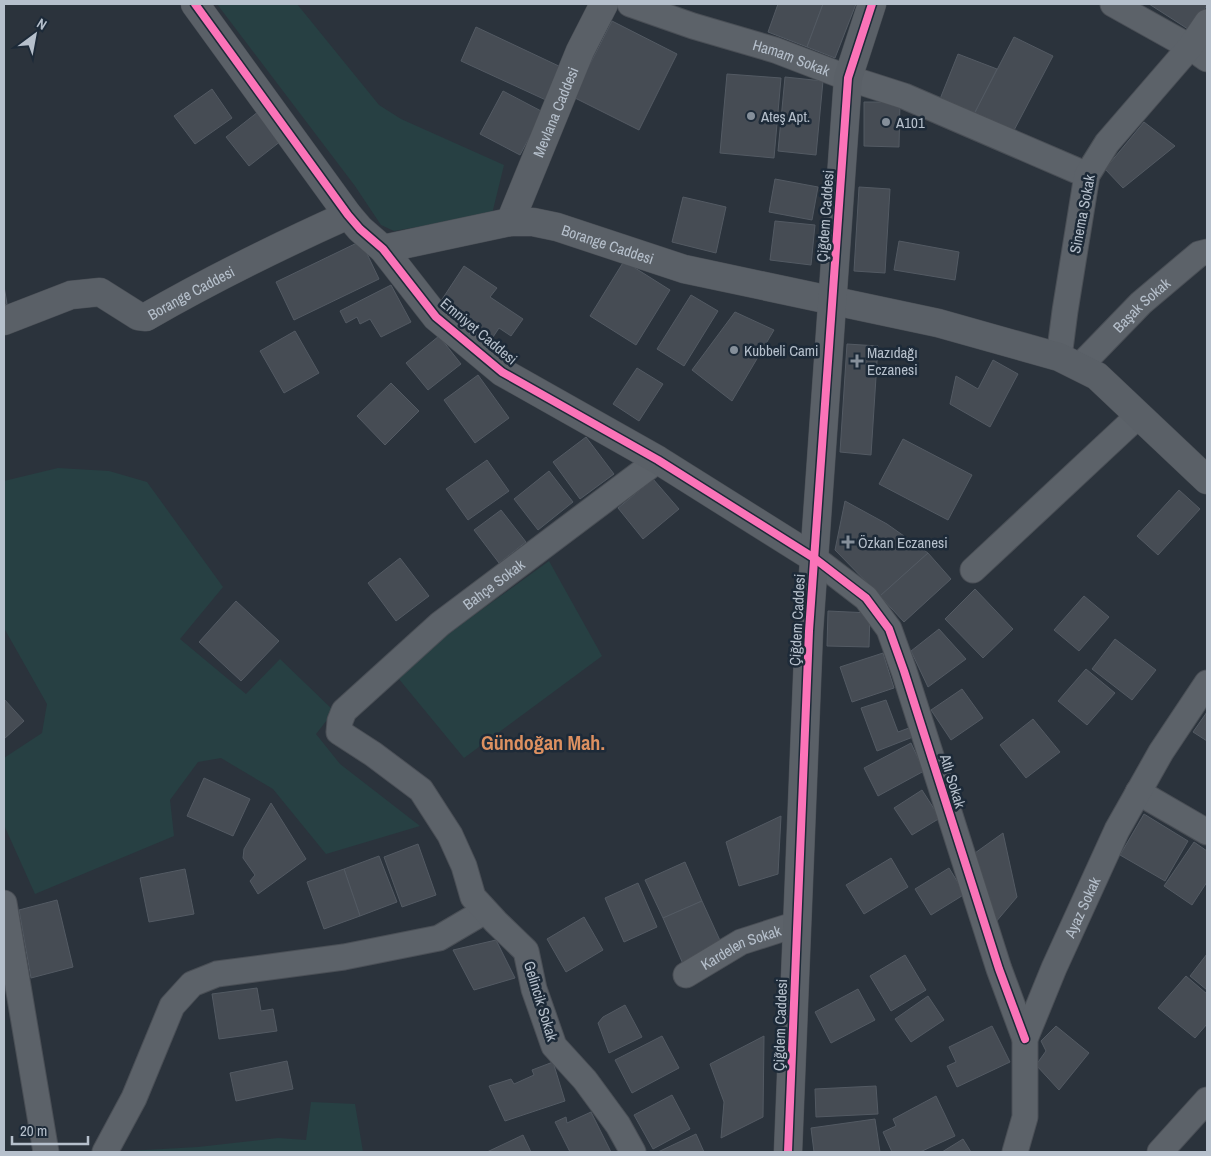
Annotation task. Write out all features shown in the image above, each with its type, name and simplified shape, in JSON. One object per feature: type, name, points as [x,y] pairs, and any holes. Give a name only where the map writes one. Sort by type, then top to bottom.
[{"type":"street","name":"Emniyet Caddesi","points":[[195,4],[348,215],[360,229],[383,249],[436,317],[502,372],[658,460],[814,558]]},
{"type":"street","name":"Mevlana Caddesi","points":[[510,222],[580,51],[604,4]]},
{"type":"street","name":"Hamam Sokak","points":[[630,4],[693,26],[775,50],[848,78],[904,96],[1087,174]]},
{"type":"street","name":"Çiğdem Caddesi","points":[[788,1152],[809,631],[848,78],[872,4]]},
{"type":"street","points":[[1113,4],[1199,53]]},
{"type":"street","name":"Sinema Sokak","points":[[1069,362],[1064,311],[1087,174],[1107,143],[1199,53],[1207,22]]},
{"type":"street","name":"Borange Caddesi","points":[[4,321],[71,295],[100,292],[138,316],[146,317],[202,285],[348,215]]},
{"type":"street","name":"Borange Caddesi","points":[[383,249],[510,222],[533,222],[684,269],[938,323],[1069,362],[1097,376],[1207,480]]},
{"type":"street","name":"Başak Sokak","points":[[1069,362],[1199,254],[1207,252]]},
{"type":"street","points":[[973,570],[1139,415]]},
{"type":"street","name":"Bahçe Sokak","points":[[340,720],[344,711],[440,624],[658,460]]},
{"type":"street","name":"Atlı Sokak","points":[[814,558],[866,598],[889,629],[999,969],[1025,1039]]},
{"type":"street","name":"Ayaz Sokak","points":[[1015,1152],[1025,1117],[1025,1039],[1054,968],[1117,830],[1161,752],[1207,683]]},
{"type":"street","name":"Gelincik Sokak","points":[[340,720],[339,732],[373,754],[421,790],[450,834],[464,866],[473,896],[485,911],[526,951],[534,989],[554,1046],[585,1080],[613,1117],[633,1152]]},
{"type":"street","points":[[1138,792],[1207,832]]},
{"type":"street","points":[[4,903],[46,1152]]},
{"type":"street","points":[[105,1152],[134,1098],[172,1006],[192,984],[216,974],[344,957],[439,938],[485,911]]},
{"type":"street","name":"Kardelen Sokak","points":[[686,975],[741,942],[797,924]]},
{"type":"street","points":[[1160,1152],[1207,1100]]},
{"type":"green space","points":[[217,4],[297,4],[379,105],[401,119],[504,165],[492,214],[394,231],[381,225],[355,186]]},
{"type":"green space","points":[[58,468],[109,471],[147,482],[223,587],[180,639],[246,694],[280,659],[334,711],[316,734],[340,764],[420,826],[326,854],[273,789],[221,758],[198,762],[170,800],[174,836],[35,894],[4,825],[4,758],[42,733],[47,704],[4,628],[4,481]]},
{"type":"green space","points":[[549,561],[602,656],[464,758],[394,673]]},
{"type":"green space","points":[[311,1102],[355,1104],[363,1152],[126,1152],[198,1147],[278,1138],[306,1140]]},
{"type":"building","points":[[778,4],[823,4],[807,47],[768,32]]},
{"type":"building","points":[[823,4],[856,4],[835,58],[807,47]]},
{"type":"building","points":[[1149,4],[1207,4],[1207,5],[1191,31]]},
{"type":"building","points":[[612,21],[677,54],[639,130],[573,97]]},
{"type":"building","points":[[476,27],[563,68],[548,101],[461,61]]},
{"type":"building","points":[[1014,37],[1053,56],[1011,136],[973,116]]},
{"type":"building","points":[[958,54],[997,69],[973,116],[940,99]]},
{"type":"building","name":"Ateş Apt.","points":[[727,74],[781,78],[774,158],[720,153]]},
{"type":"building","points":[[785,77],[823,81],[816,155],[778,151]]},
{"type":"building","points":[[212,89],[232,118],[195,144],[174,116]]},
{"type":"building","points":[[503,91],[543,112],[520,155],[480,134]]},
{"type":"building","points":[[864,102],[900,102],[899,147],[864,146]]},
{"type":"building","points":[[263,108],[286,137],[249,166],[226,137]]},
{"type":"building","points":[[1144,122],[1175,146],[1123,188],[1105,169]]},
{"type":"building","points":[[775,179],[818,187],[812,220],[769,212]]},
{"type":"building","points":[[859,187],[890,189],[885,273],[854,271]]},
{"type":"building","points":[[683,197],[726,207],[716,253],[672,242]]},
{"type":"building","points":[[775,221],[815,225],[811,265],[770,260]]},
{"type":"building","points":[[361,241],[379,279],[294,320],[276,282]]},
{"type":"building","points":[[899,241],[959,252],[955,280],[894,270]]},
{"type":"building","points":[[624,261],[670,290],[636,345],[590,316]]},
{"type":"building","points":[[464,266],[497,288],[490,297],[523,319],[511,336],[499,328],[493,337],[472,322],[468,328],[437,307]]},
{"type":"building","points":[[391,285],[411,322],[381,337],[370,319],[360,324],[357,317],[346,323],[340,311]]},
{"type":"building","points":[[4,286],[7,304],[4,305]]},
{"type":"building","points":[[691,295],[718,311],[684,366],[657,349]]},
{"type":"building","name":"Kubbeli Cami","points":[[735,312],[774,330],[732,401],[692,370]]},
{"type":"building","points":[[295,331],[319,373],[284,393],[260,351]]},
{"type":"building","points":[[439,336],[461,364],[428,390],[406,363]]},
{"type":"building","points":[[847,344],[878,346],[871,455],[840,452]]},
{"type":"building","points":[[993,360],[1018,374],[990,427],[950,404],[956,376],[978,389]]},
{"type":"building","points":[[637,368],[663,384],[639,421],[613,404]]},
{"type":"building","points":[[478,375],[509,418],[475,443],[444,400]]},
{"type":"building","points":[[391,383],[419,411],[385,445],[357,416]]},
{"type":"building","points":[[586,437],[614,474],[580,499],[553,462]]},
{"type":"building","points":[[903,439],[972,475],[948,520],[879,484]]},
{"type":"building","points":[[487,460],[509,491],[468,520],[446,489]]},
{"type":"building","points":[[549,471],[573,502],[538,530],[514,499]]},
{"type":"building","points":[[653,479],[679,509],[643,539],[618,508]]},
{"type":"building","points":[[1179,490],[1200,509],[1158,555],[1137,536]]},
{"type":"building","points":[[845,501],[887,524],[928,553],[880,596],[835,550]]},
{"type":"building","points":[[501,510],[526,542],[499,563],[474,530]]},
{"type":"building","points":[[928,553],[951,579],[904,622],[880,596]]},
{"type":"building","points":[[400,558],[429,596],[396,621],[368,583]]},
{"type":"building","points":[[975,589],[1013,629],[983,658],[945,619]]},
{"type":"building","points":[[1084,596],[1109,617],[1079,651],[1054,630]]},
{"type":"building","points":[[236,601],[279,641],[241,681],[199,642]]},
{"type":"building","points":[[828,611],[870,613],[869,647],[827,646]]},
{"type":"building","points":[[939,629],[966,659],[928,687],[911,651]]},
{"type":"building","points":[[1115,639],[1156,670],[1132,700],[1092,669]]},
{"type":"building","points":[[883,653],[894,688],[852,702],[840,667]]},
{"type":"building","points":[[1086,669],[1115,693],[1087,725],[1058,701]]},
{"type":"building","points":[[962,689],[983,718],[951,740],[931,710]]},
{"type":"building","points":[[4,699],[24,721],[4,739]]},
{"type":"building","points":[[886,700],[898,732],[909,728],[913,737],[877,751],[861,708]]},
{"type":"building","points":[[1207,712],[1207,741],[1193,732]]},
{"type":"building","points":[[1033,719],[1060,752],[1026,778],[1000,745]]},
{"type":"building","points":[[911,743],[924,771],[878,796],[864,768]]},
{"type":"building","points":[[204,778],[250,799],[233,836],[187,816]]},
{"type":"building","points":[[922,790],[940,818],[912,835],[894,808]]},
{"type":"building","points":[[271,803],[306,859],[258,894],[250,881],[255,875],[243,858],[244,849]]},
{"type":"building","points":[[1144,814],[1188,841],[1165,881],[1120,855]]},
{"type":"building","points":[[781,816],[778,874],[739,886],[726,842]]},
{"type":"building","points":[[1003,833],[1017,897],[995,923],[968,858]]},
{"type":"building","points":[[1194,842],[1207,851],[1207,882],[1192,905],[1164,886]]},
{"type":"building","points":[[418,844],[436,895],[402,907],[384,857]]},
{"type":"building","points":[[379,856],[397,902],[360,916],[344,869]]},
{"type":"building","points":[[891,858],[908,887],[864,914],[846,885]]},
{"type":"building","points":[[685,862],[702,901],[663,918],[645,880]]},
{"type":"building","points":[[949,868],[965,894],[931,915],[915,889]]},
{"type":"building","points":[[185,869],[194,914],[149,922],[140,878]]},
{"type":"building","points":[[344,869],[360,916],[324,929],[307,882]]},
{"type":"building","points":[[638,883],[657,927],[624,942],[605,898]]},
{"type":"building","points":[[57,900],[73,967],[31,978],[19,910]]},
{"type":"building","points":[[702,901],[723,947],[683,964],[663,918]]},
{"type":"building","points":[[584,917],[603,950],[566,972],[547,939]]},
{"type":"building","points":[[496,940],[515,978],[474,990],[453,950]]},
{"type":"building","points":[[1207,954],[1207,990],[1190,976]]},
{"type":"building","points":[[905,955],[926,990],[891,1011],[870,976]]},
{"type":"building","points":[[1186,976],[1207,994],[1207,1024],[1195,1038],[1158,1008]]},
{"type":"building","points":[[257,988],[261,1011],[273,1009],[277,1031],[219,1039],[212,994]]},
{"type":"building","points":[[858,989],[875,1020],[831,1043],[815,1012]]},
{"type":"building","points":[[928,996],[944,1020],[911,1042],[895,1019]]},
{"type":"building","points":[[625,1005],[642,1037],[609,1053],[598,1023],[603,1017]]},
{"type":"building","points":[[992,1026],[1010,1062],[957,1087],[947,1066],[956,1062],[949,1047]]},
{"type":"building","points":[[1056,1026],[1089,1053],[1059,1090],[1036,1065],[1046,1051],[1041,1041]]},
{"type":"building","points":[[662,1036],[679,1068],[632,1093],[615,1060]]},
{"type":"building","points":[[764,1036],[763,1117],[721,1138],[724,1102],[710,1064]]},
{"type":"building","points":[[287,1061],[293,1089],[236,1101],[230,1073]]},
{"type":"building","points":[[553,1062],[565,1101],[505,1121],[489,1086],[511,1079],[514,1084],[534,1075],[532,1070]]},
{"type":"building","points":[[876,1086],[878,1114],[816,1117],[815,1089]]},
{"type":"building","points":[[672,1095],[690,1129],[653,1149],[634,1115]]},
{"type":"building","points":[[936,1096],[955,1136],[920,1152],[892,1152],[883,1132],[896,1126],[893,1119]]},
{"type":"building","points":[[591,1112],[611,1152],[570,1152],[555,1122],[566,1117],[567,1123]]},
{"type":"building","points":[[875,1119],[880,1152],[814,1152],[811,1128]]},
{"type":"building","points":[[696,1134],[704,1152],[658,1152]]},
{"type":"building","points":[[523,1135],[531,1152],[487,1152]]},
{"type":"building","points":[[963,1139],[971,1152],[942,1152]]},
{"type":"cycle path","points":[[195,4],[348,215],[360,229],[383,249],[436,317],[502,372],[658,460],[814,558],[866,598],[889,629],[999,969],[1025,1039]]},
{"type":"cycle path","points":[[788,1152],[809,631],[848,78],[872,4]]},
{"type":"place","name":"Ateş Apt.","points":[[751,116]]},
{"type":"place","name":"A101","points":[[886,122]]},
{"type":"place","name":"Kubbeli Cami","points":[[734,350]]},
{"type":"place","name":"Mazıdağı Eczanesi","points":[[857,361]]},
{"type":"place","name":"Özkan Eczanesi","points":[[848,542]]},
{"type":"district","name":"Gündoğan Mah.","points":[[543,742]]}]
